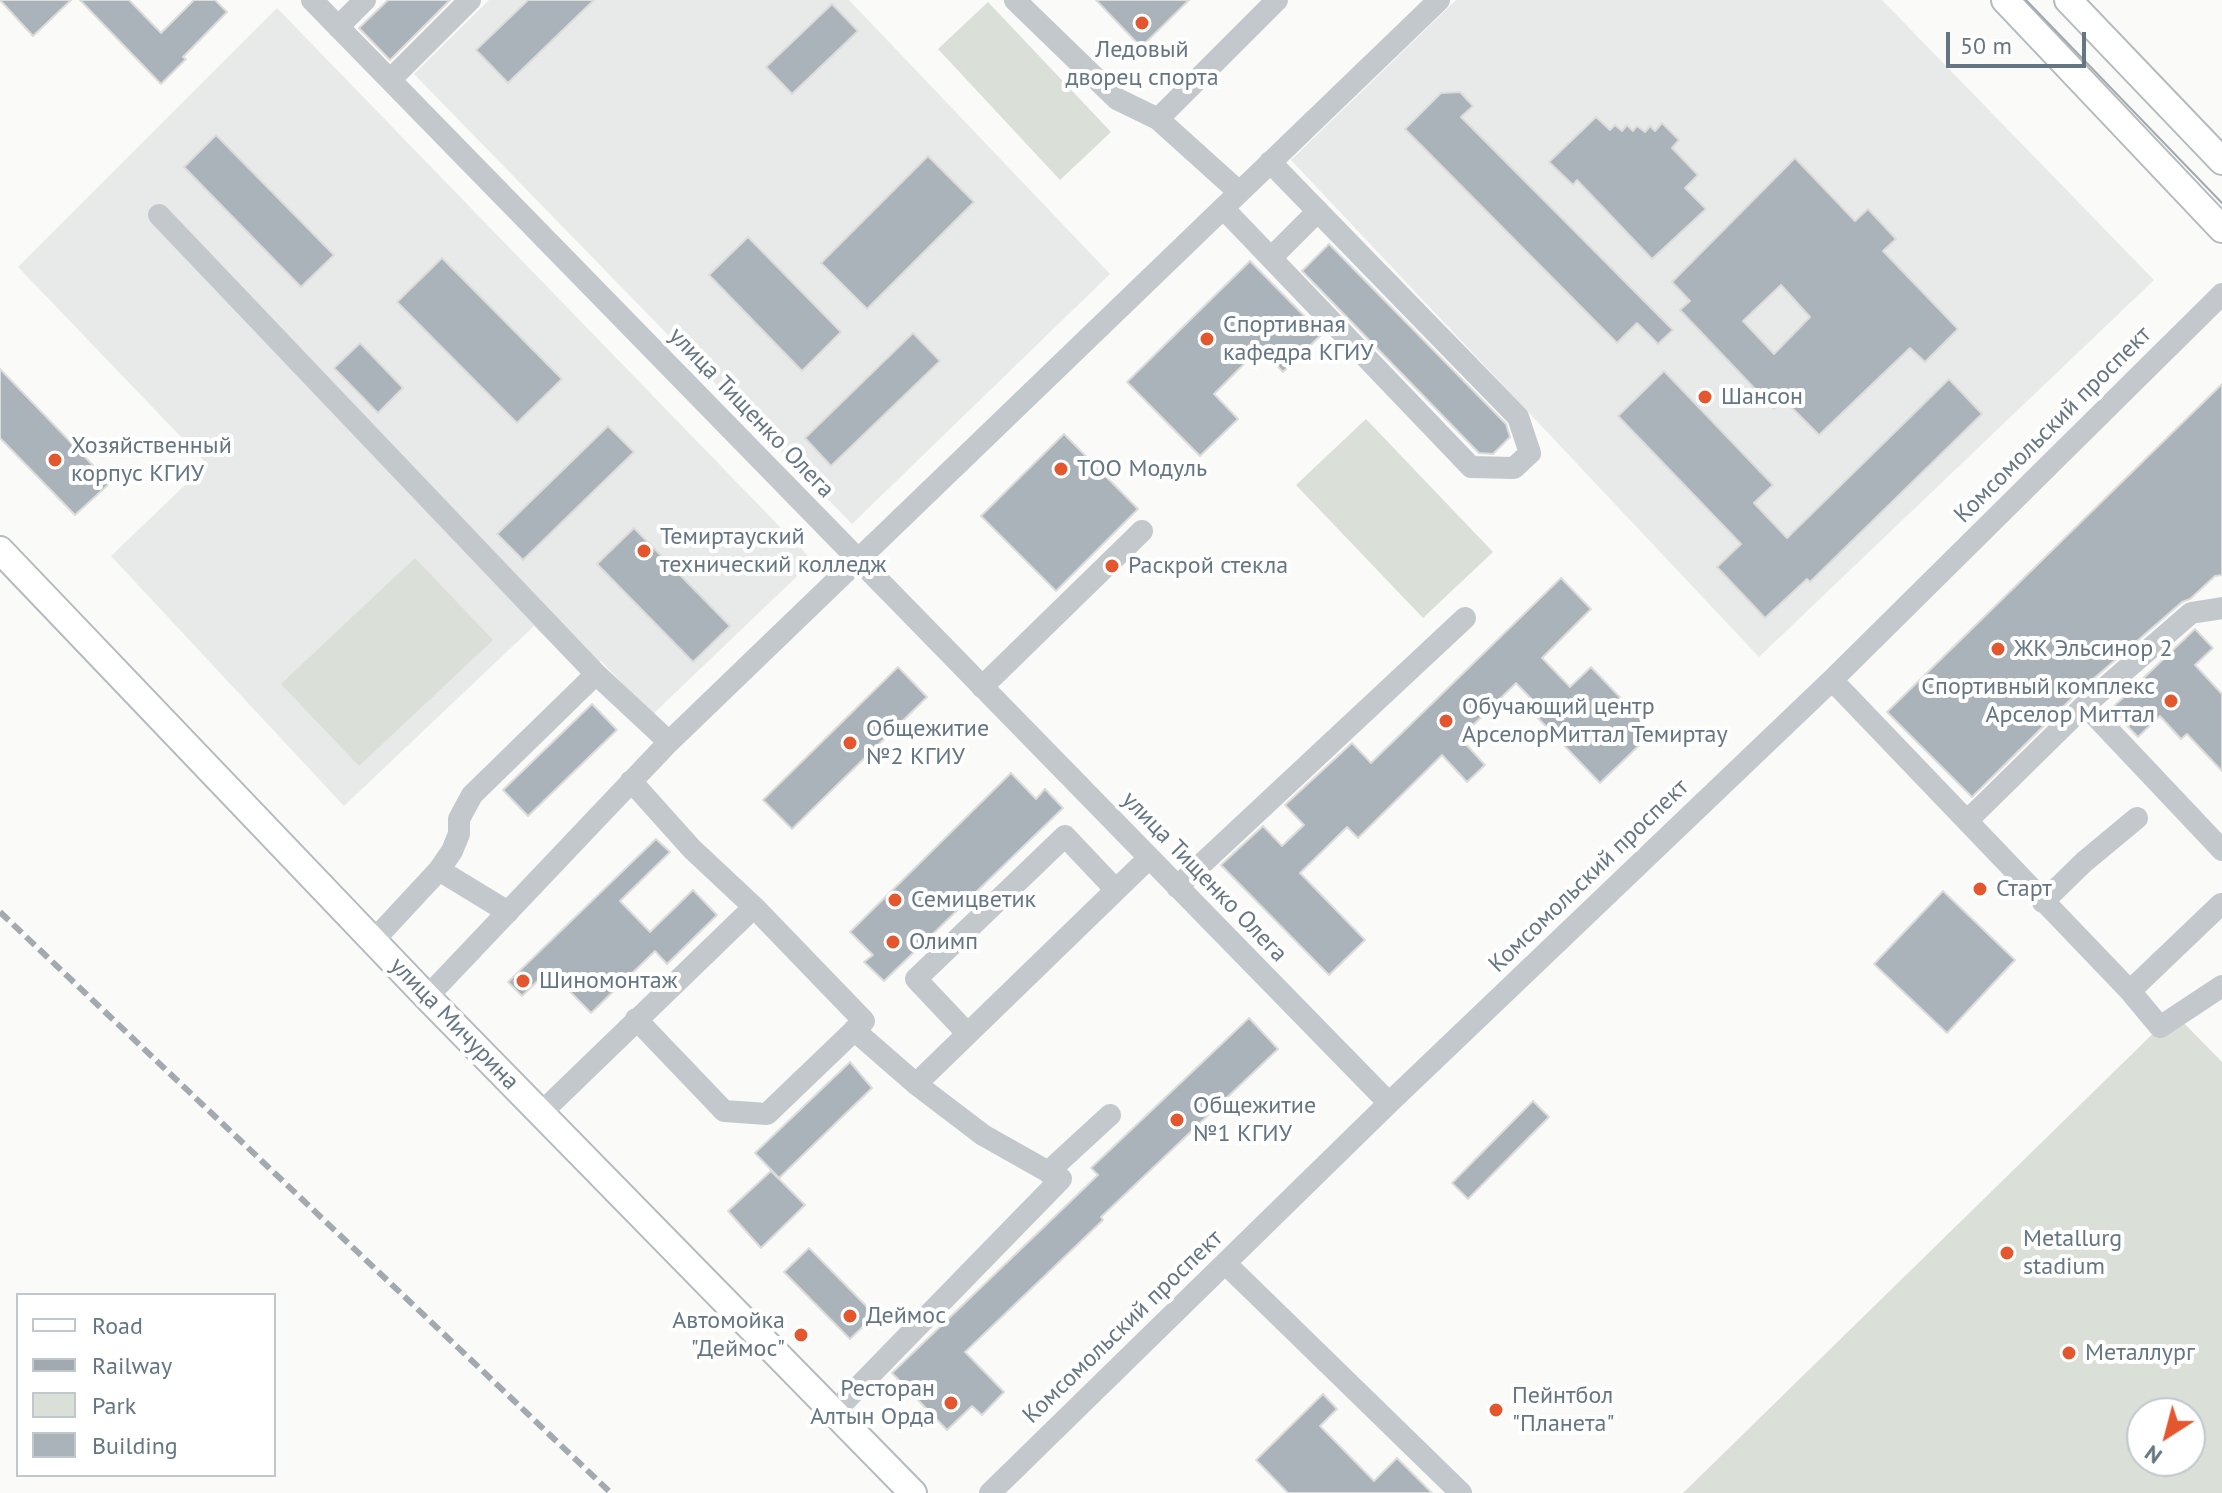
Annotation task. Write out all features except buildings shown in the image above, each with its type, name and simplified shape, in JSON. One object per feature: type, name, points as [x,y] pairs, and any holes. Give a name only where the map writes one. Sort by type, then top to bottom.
[{"type":"main road","points":[[2005,0],[2222,229]]},
{"type":"main road","points":[[2068,0],[2222,161]]},
{"type":"main road","name":"улица Мичурина","points":[[0,550],[427,997],[913,1493]]},
{"type":"street","name":"улица Тищенко Олега","points":[[312,0],[1389,1103]]},
{"type":"street","points":[[338,27],[365,0]]},
{"type":"street","points":[[390,80],[470,0]]},
{"type":"street","points":[[1015,0],[1117,99],[1158,119],[1239,192]]},
{"type":"street","points":[[1158,119],[1277,0]]},
{"type":"street","points":[[427,997],[669,742],[1439,0]]},
{"type":"street","points":[[1223,208],[1471,467],[1514,468],[1530,453],[1518,417],[1270,162]]},
{"type":"street","points":[[1271,258],[1318,211]]},
{"type":"street","points":[[159,215],[596,674],[669,742]]},
{"type":"street","name":"Комсомольский проспект","points":[[990,1493],[1389,1103],[1832,680],[2222,294]]},
{"type":"street","points":[[982,687],[1142,531]]},
{"type":"street","points":[[1968,820],[2085,705],[2191,613],[2222,608]]},
{"type":"street","points":[[1177,887],[1465,618]]},
{"type":"street","points":[[374,940],[439,870],[452,851],[459,834],[459,819],[472,795],[596,674]]},
{"type":"street","points":[[1832,680],[2130,991],[2160,1027],[2222,986]]},
{"type":"street","points":[[2085,705],[2222,850]]},
{"type":"street","points":[[631,781],[692,849],[754,907],[864,1021],[767,1114],[724,1111],[636,1019]]},
{"type":"street","points":[[2043,902],[2084,862],[2137,818]]},
{"type":"street","points":[[967,1033],[916,979],[1065,836],[1116,890]]},
{"type":"street","points":[[916,1084],[1149,858]]},
{"type":"street","points":[[439,870],[508,912]]},
{"type":"street","points":[[2130,991],[2221,904]]},
{"type":"street","points":[[541,1113],[754,907]]},
{"type":"street","points":[[834,1412],[1061,1179],[983,1135],[916,1084],[854,1030]]},
{"type":"street","points":[[1048,1172],[1110,1115]]},
{"type":"street","points":[[1226,1264],[1461,1493]]},
{"type":"shaded area","points":[[489,0],[849,0],[1110,274],[852,524],[414,74]]},
{"type":"shaded area","points":[[1456,0],[1882,0],[2154,280],[1759,657],[1291,160]]},
{"type":"shaded area","points":[[277,8],[813,561],[652,715],[601,661],[584,677],[534,626],[344,806],[111,556],[207,464],[18,267]]},
{"type":"green space","points":[[988,2],[1111,132],[1060,180],[938,49]]},
{"type":"green space","points":[[1366,419],[1493,552],[1423,618],[1296,485]]},
{"type":"green space","points":[[415,558],[493,640],[359,766],[281,684]]},
{"type":"green space","points":[[2174,1013],[2222,1062],[2222,1493],[1683,1493]]},
{"type":"tram line","points":[[2026,0],[2222,203]]},
{"type":"railway","points":[[0,912],[611,1493]]},
{"type":"place","name":"Ледовый дворец спорта","points":[[1142,23]]},
{"type":"place","name":"Спортивная кафедра КГИУ","points":[[1207,339]]},
{"type":"place","name":"Шансон","points":[[1705,397]]},
{"type":"place","name":"Хозяйственный корпус КГИУ","points":[[55,460]]},
{"type":"place","name":"ТОО Модуль","points":[[1061,469]]},
{"type":"place","name":"Темиртауский технический колледж","points":[[644,551]]},
{"type":"place","name":"Раскрой стекла","points":[[1112,566]]},
{"type":"place","name":"ЖК Эльсинор 2","points":[[1998,649]]},
{"type":"place","name":"Спортивный комплекс Арселор Миттал","points":[[2171,701]]},
{"type":"place","name":"Обучающий центр АрселорМиттал Темиртау","points":[[1446,721]]},
{"type":"place","name":"Общежитие №2 КГИУ","points":[[850,743]]},
{"type":"place","name":"Старт","points":[[1980,889]]},
{"type":"place","name":"Семицветик","points":[[895,900]]},
{"type":"place","name":"Олимп","points":[[893,942]]},
{"type":"place","name":"Шиномонтаж","points":[[523,981]]},
{"type":"place","name":"Общежитие №1 КГИУ","points":[[1177,1120]]},
{"type":"place","name":"Metallurg stadium","points":[[2007,1253]]},
{"type":"place","name":"Деймос","points":[[850,1316]]},
{"type":"place","name":"Автомойка \"Деймос\"","points":[[801,1335]]},
{"type":"place","name":"Металлург","points":[[2069,1353]]},
{"type":"place","name":"Ресторан Алтын Орда","points":[[951,1403]]},
{"type":"place","name":"Пейнтбол \"Планета\"","points":[[1496,1410]]}]
